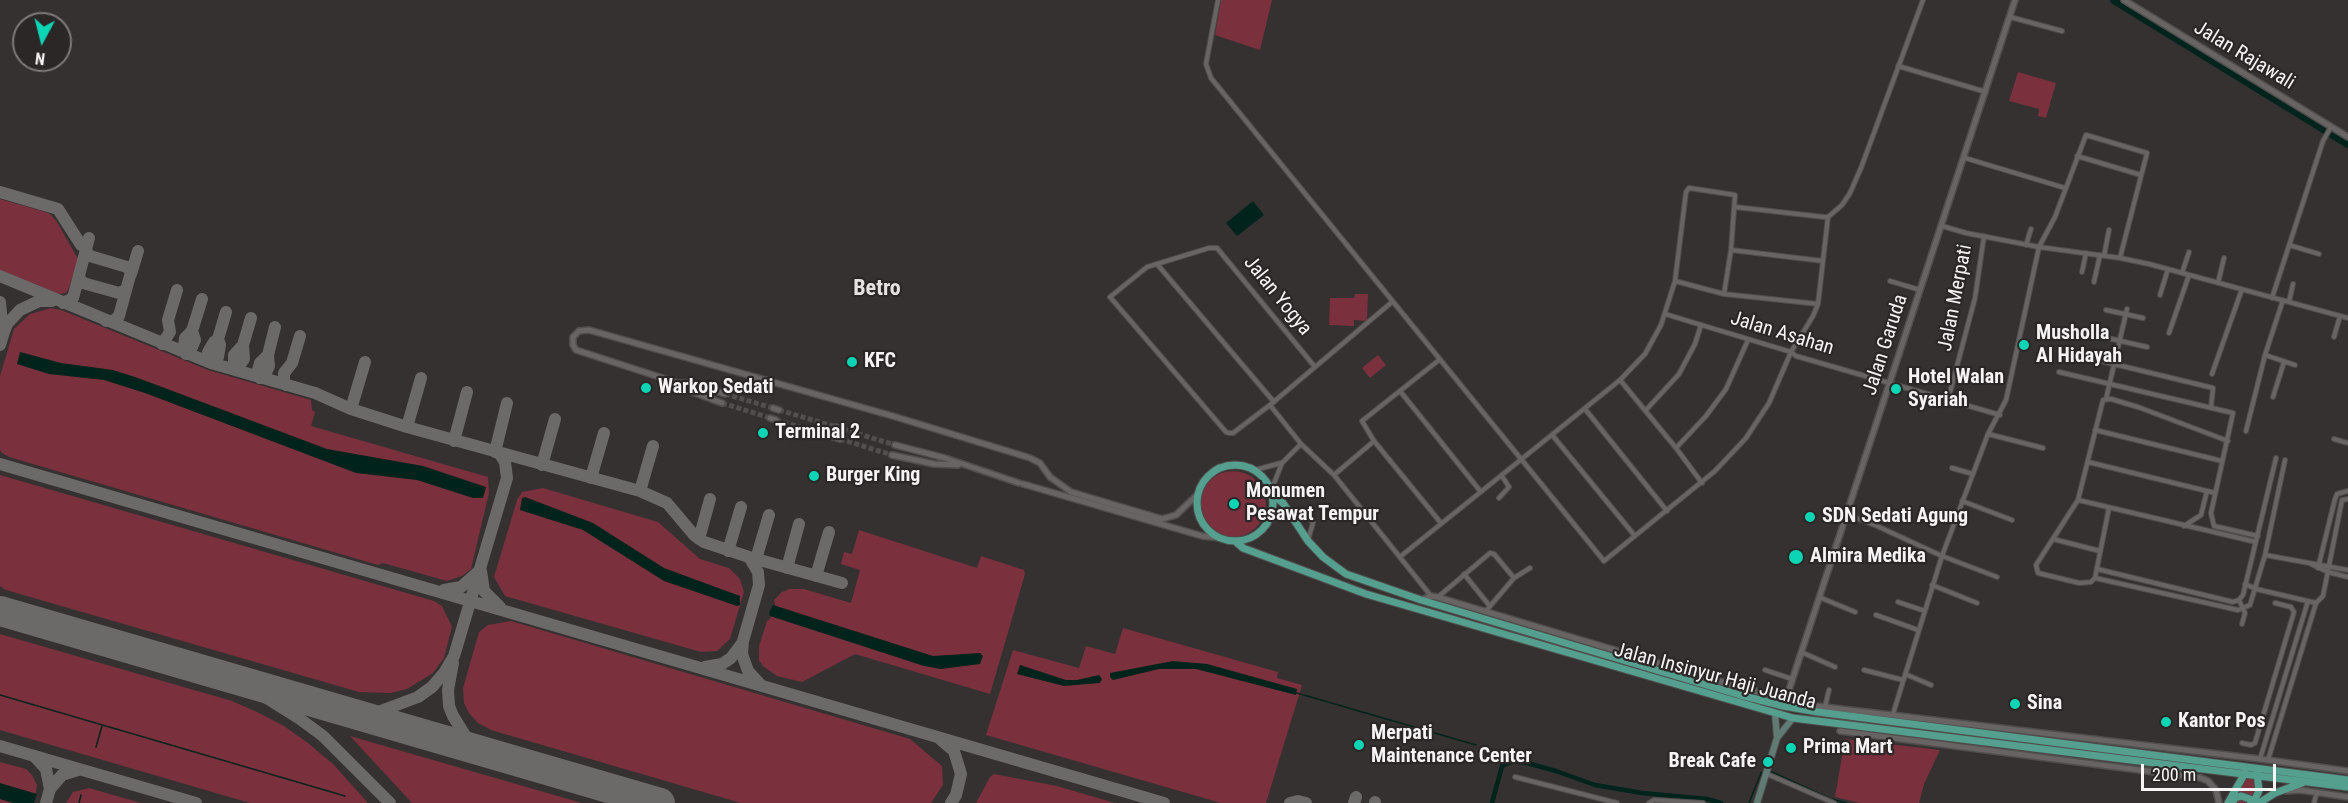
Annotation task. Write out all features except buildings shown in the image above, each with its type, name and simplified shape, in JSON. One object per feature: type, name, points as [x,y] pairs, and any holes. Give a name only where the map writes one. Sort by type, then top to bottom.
[{"type":"highway","points":[[1238,465],[1255,470],[1268,483],[1272,493],[1272,512],[1265,527],[1251,538],[1235,541],[1220,538],[1212,534],[1201,520],[1197,495],[1204,480],[1223,467],[1238,465]]},
{"type":"highway","name":"Jalan Insinyur Haji Juanda","points":[[1272,493],[1282,503],[1308,541],[1339,570],[1421,600],[1783,706],[2152,751],[2218,763],[2347,775]]},
{"type":"highway","name":"Jalan Insinyur Haji Juanda","points":[[1235,541],[1243,548],[1336,584],[1652,679],[1793,718],[1916,733],[2134,765],[2348,787]]},
{"type":"highway","points":[[1442,616],[1445,607]]},
{"type":"highway","points":[[1652,679],[1655,669]]},
{"type":"highway","points":[[1916,733],[1917,723]]},
{"type":"highway","points":[[2218,763],[2220,755]]},
{"type":"highway","points":[[2253,767],[2258,776],[2259,791],[2252,803],[2248,797],[2238,796],[2230,803],[2243,775],[2253,767]]},
{"type":"highway","points":[[2259,803],[2275,793],[2308,782]]},
{"type":"main road","points":[[1757,803],[1777,738],[1775,713]]},
{"type":"main road","points":[[1777,738],[1793,718]]},
{"type":"street","points":[[1218,0],[1207,58],[1207,72],[1439,360],[1605,561],[1702,483],[1738,448],[1755,425],[1779,384],[1791,352],[1818,304],[1828,217],[1842,205],[1850,193],[1923,0]]},
{"type":"street","name":"Jalan Garuda","points":[[1786,699],[2015,0]]},
{"type":"street","name":"Jalan Rajawali","points":[[2124,0],[2348,137]]},
{"type":"street","points":[[2010,16],[2062,31]]},
{"type":"street","points":[[1898,66],[1986,93]]},
{"type":"street","points":[[2272,298],[2325,136],[2330,128]]},
{"type":"street","points":[[1893,714],[1942,556],[1988,434],[2000,415],[2007,396],[2039,247],[2055,217],[2084,136],[2088,135],[2145,151],[2147,154],[2120,258]]},
{"type":"street","points":[[2077,156],[2141,175]]},
{"type":"street","points":[[1965,158],[2065,188]]},
{"type":"street","points":[[1401,556],[1481,492],[1523,462],[1620,380],[1645,354],[1665,314],[1675,281],[1687,189],[1733,194],[1736,197],[1724,294]]},
{"type":"street","points":[[1735,207],[1828,217]]},
{"type":"street","points":[[1942,226],[2026,245],[2120,258],[2348,318]]},
{"type":"street","points":[[2026,245],[2031,229]]},
{"type":"street","points":[[2094,282],[2109,230]]},
{"type":"street","name":"Jalan Merpati","points":[[1948,400],[1975,298],[1984,237]]},
{"type":"street","points":[[2289,245],[2319,254]]},
{"type":"street","name":"Jalan Yogya","points":[[1157,264],[1213,247],[1220,250],[1315,368]]},
{"type":"street","points":[[1731,250],[1822,261]]},
{"type":"street","points":[[2182,273],[2189,252]]},
{"type":"street","points":[[2082,272],[2086,254]]},
{"type":"street","points":[[2218,283],[2224,258]]},
{"type":"street","points":[[1392,302],[1272,404],[1233,433],[1226,432],[1111,299],[1111,296],[1147,267],[1157,264],[1272,404],[1301,444],[1334,475],[1434,597]]},
{"type":"street","points":[[2160,295],[2168,269]]},
{"type":"street","points":[[2169,333],[2189,275]]},
{"type":"street","points":[[1675,281],[1724,294],[1818,304]]},
{"type":"street","points":[[1890,281],[1920,290]]},
{"type":"street","points":[[2289,302],[2293,284]]},
{"type":"street","points":[[2212,374],[2242,289]]},
{"type":"street","points":[[2246,431],[2265,355],[2283,300]]},
{"type":"street","points":[[2106,310],[2126,312],[2142,318]]},
{"type":"street","points":[[2109,508],[2095,578],[2088,583],[2079,584],[2038,573],[2036,565],[2078,500],[2102,403],[2106,399],[2126,312]]},
{"type":"street","name":"Jalan Asahan","points":[[1665,314],[1791,352],[1796,356],[2000,415]]},
{"type":"street","points":[[2334,337],[2340,316]]},
{"type":"street","points":[[1646,410],[1679,374],[1699,336],[1701,325]]},
{"type":"street","points":[[725,394],[689,383],[678,383],[576,350],[573,337],[579,331],[589,330],[1028,458],[1040,463],[1050,477],[1071,492],[1162,519],[1176,515],[1197,495]]},
{"type":"street","points":[[2090,334],[2147,347]]},
{"type":"street","points":[[1676,448],[1720,397],[1748,340]]},
{"type":"street","points":[[2064,352],[2213,388],[2211,408]]},
{"type":"street","points":[[2265,355],[2295,366]]},
{"type":"street","points":[[1439,360],[1362,422],[1374,441],[1442,523]]},
{"type":"street","points":[[2273,398],[2284,362]]},
{"type":"street","points":[[2059,372],[2233,413],[2211,513],[2214,531]]},
{"type":"street","points":[[1620,380],[1702,483]]},
{"type":"street","points":[[678,383],[687,390],[722,403]]},
{"type":"street","points":[[1400,391],[1481,492]]},
{"type":"street","points":[[2106,399],[2138,407],[2228,441]]},
{"type":"street","points":[[1585,409],[1667,512]]},
{"type":"street","points":[[836,427],[843,429]]},
{"type":"street","points":[[2095,430],[2222,461]]},
{"type":"street","points":[[1988,434],[2043,448]]},
{"type":"street","points":[[1553,436],[1635,536]]},
{"type":"street","points":[[833,437],[840,439]]},
{"type":"street","points":[[2334,439],[2348,442]]},
{"type":"street","points":[[1334,475],[1374,441]]},
{"type":"street","points":[[1272,493],[1282,463],[1301,444]]},
{"type":"street","points":[[895,445],[1202,536],[1220,538]]},
{"type":"street","points":[[892,454],[943,465],[960,465]]},
{"type":"street","points":[[2097,569],[2233,602],[2239,600],[2246,584],[2276,458]]},
{"type":"street","points":[[2095,578],[2238,610],[2250,605],[2265,555],[2285,460]]},
{"type":"street","points":[[2088,462],[2215,493]]},
{"type":"street","points":[[1255,470],[1282,463]]},
{"type":"street","points":[[1952,468],[1973,474]]},
{"type":"street","points":[[1499,498],[1509,487],[1502,476]]},
{"type":"street","points":[[2184,526],[2203,511],[2207,491]]},
{"type":"street","points":[[2337,494],[2348,491]]},
{"type":"street","points":[[2337,494],[2342,500]]},
{"type":"street","points":[[2319,566],[2337,494]]},
{"type":"street","points":[[2342,500],[2348,499]]},
{"type":"street","points":[[2078,500],[2256,542]]},
{"type":"street","points":[[2268,760],[2316,603],[2323,596],[2342,500]]},
{"type":"street","points":[[1962,501],[2012,520]]},
{"type":"street","points":[[2266,501],[2276,502]]},
{"type":"street","points":[[2203,511],[2211,513]]},
{"type":"street","points":[[1846,514],[1997,577]]},
{"type":"street","points":[[1308,541],[1313,523],[1310,519]]},
{"type":"street","points":[[2214,526],[2258,536]]},
{"type":"street","points":[[2053,538],[2100,550]]},
{"type":"street","points":[[1421,600],[1434,597],[1491,553],[1514,578]]},
{"type":"street","points":[[2265,555],[2319,566],[2328,572],[2348,577]]},
{"type":"street","points":[[2319,566],[2328,565],[2348,570]]},
{"type":"street","points":[[1484,613],[1514,578],[1530,568]]},
{"type":"street","points":[[1464,574],[1489,605]]},
{"type":"street","points":[[2246,584],[2316,603]]},
{"type":"street","points":[[1932,585],[1977,603]]},
{"type":"street","name":"Jalan Insinyur Haji Juanda","points":[[1434,597],[1741,692],[1786,699],[1817,709],[1825,707],[1893,714],[1984,729]]},
{"type":"street","points":[[1820,597],[1855,612]]},
{"type":"street","points":[[2239,600],[2245,613],[2242,624]]},
{"type":"street","points":[[2260,759],[2308,601]]},
{"type":"street","points":[[1899,602],[1925,611]]},
{"type":"street","points":[[2242,743],[2251,745],[2255,743],[2293,609],[2275,603]]},
{"type":"street","points":[[1876,615],[1918,630]]},
{"type":"street","points":[[2284,639],[2295,642]]},
{"type":"street","points":[[1801,652],[1835,667]]},
{"type":"street","points":[[1864,669],[1903,680]]},
{"type":"street","points":[[1765,670],[1793,679]]},
{"type":"street","points":[[1905,674],[1931,685]]},
{"type":"street","points":[[1825,707],[1829,690]]},
{"type":"street","points":[[2261,717],[2272,719]]},
{"type":"street","name":"Jalan Insinyur Haji Juanda","points":[[1840,730],[2134,765],[2204,778],[2216,790],[2219,803]]},
{"type":"street","name":"Jalan Insinyur Haji Juanda","points":[[2152,751],[2260,759],[2347,775]]},
{"type":"street","points":[[1767,774],[1834,803]]},
{"type":"street","points":[[1515,777],[1617,803]]},
{"type":"street","points":[[2264,803],[2293,790],[2348,797]]},
{"type":"street","points":[[2314,803],[2317,792]]},
{"type":"street","points":[[1649,803],[1654,800],[1703,803]]},
{"type":"shaded area","points":[[1221,0],[1272,0],[1260,50],[1215,35]]},
{"type":"shaded area","points":[[2018,72],[2056,83],[2046,118],[2038,116],[2039,109],[2009,101]]},
{"type":"shaded area","points":[[0,199],[50,214],[57,222],[78,259],[66,293],[59,294],[0,270]]},
{"type":"shaded area","points":[[1253,201],[1264,215],[1237,236],[1226,223]]},
{"type":"shaded area","points":[[1355,294],[1368,294],[1367,321],[1354,320],[1354,326],[1329,325],[1330,298],[1354,298]]},
{"type":"shaded area","points":[[51,308],[61,310],[208,370],[311,400],[312,410],[315,412],[311,426],[488,477],[489,493],[471,569],[462,576],[447,581],[383,563],[378,565],[9,457],[2,453],[0,450],[0,376],[14,329],[30,314]]},
{"type":"shaded area","points":[[20,352],[61,363],[113,370],[327,449],[423,466],[486,487],[483,498],[473,498],[417,480],[356,473],[145,393],[104,380],[49,374],[17,364]]},
{"type":"shaded area","points":[[1378,355],[1386,365],[1370,378],[1362,368]]},
{"type":"shaded area","points":[[1227,471],[1239,471],[1251,476],[1261,486],[1266,504],[1264,517],[1251,532],[1239,537],[1227,537],[1215,532],[1205,522],[1200,510],[1200,498],[1205,486],[1215,476]]},
{"type":"shaded area","points":[[0,475],[434,601],[442,606],[452,627],[444,658],[433,673],[407,689],[391,693],[359,692],[6,590],[0,586]]},
{"type":"shaded area","points":[[543,488],[658,522],[700,559],[729,568],[740,579],[744,592],[730,639],[717,651],[701,652],[505,596],[494,577],[517,500],[522,492]]},
{"type":"shaded area","points":[[525,497],[593,523],[664,568],[740,596],[740,605],[737,606],[664,581],[583,530],[520,510],[522,498]]},
{"type":"shaded area","points":[[859,530],[977,568],[981,556],[1024,570],[1025,574],[990,694],[855,654],[802,682],[777,676],[763,666],[759,660],[759,646],[775,604],[774,600],[782,592],[790,589],[804,589],[851,603],[860,570],[841,564],[844,552],[852,554]]},
{"type":"shaded area","points":[[773,605],[933,656],[980,653],[983,656],[980,664],[941,669],[924,666],[770,616]]},
{"type":"shaded area","points":[[511,621],[910,739],[942,766],[943,785],[931,803],[741,803],[491,730],[478,723],[469,713],[464,703],[463,688],[479,632],[488,625]]},
{"type":"shaded area","points":[[1123,628],[1278,672],[1277,678],[1302,685],[1266,803],[1221,803],[986,735],[1013,650],[1079,668],[1086,646],[1115,654]]},
{"type":"shaded area","points":[[0,634],[232,701],[257,712],[284,726],[308,743],[334,765],[368,803],[250,803],[0,730]]},
{"type":"shaded area","points":[[1173,661],[1207,664],[1297,689],[1296,695],[1196,669],[1159,669],[1113,680],[1110,677],[1110,673]]},
{"type":"shaded area","points":[[1020,665],[1066,680],[1099,675],[1102,679],[1100,683],[1064,686],[1017,674]]},
{"type":"shaded area","points":[[350,736],[582,803],[412,803]]},
{"type":"shaded area","points":[[1845,739],[1940,750],[1924,784],[1919,803],[1860,803],[1835,797]]},
{"type":"shaded area","points":[[0,762],[26,769],[32,775],[37,785],[34,803],[0,803]]},
{"type":"shaded area","points":[[994,774],[1057,786],[1115,803],[976,803],[990,777]]},
{"type":"shaded area","points":[[2246,776],[2256,777],[2258,785],[2251,803],[2231,803]]},
{"type":"shaded area","points":[[0,783],[37,794],[34,803],[13,803],[0,799]]},
{"type":"shaded area","points":[[89,788],[141,803],[66,803],[73,792]]},
{"type":"waterway","points":[[2114,0],[2348,144]]},
{"type":"waterway","points":[[1297,693],[1476,745]]},
{"type":"waterway","points":[[0,695],[345,796]]},
{"type":"waterway","points":[[96,747],[102,726]]},
{"type":"waterway","points":[[1492,803],[1502,766],[1513,761],[1556,771],[1595,785],[1642,793],[1707,799],[1721,803]]},
{"type":"waterway","points":[[1749,803],[1763,772]]},
{"type":"waterway","points":[[1772,772],[1831,799],[1847,803]]},
{"type":"waterway","points":[[79,803],[81,795]]},
{"type":"taxiway","points":[[0,192],[58,209],[81,245]]},
{"type":"taxiway","points":[[63,303],[73,298],[89,238]]},
{"type":"taxiway","points":[[86,251],[90,256],[127,267],[131,272],[119,316],[113,321],[106,321]]},
{"type":"taxiway","points":[[131,274],[138,251]]},
{"type":"taxiway","points":[[0,276],[211,363],[315,393],[351,409],[407,427],[640,491],[667,503],[694,535],[704,542],[842,583]]},
{"type":"taxiway","points":[[79,277],[83,283],[119,293],[126,290]]},
{"type":"taxiway","points":[[162,344],[170,332],[168,320],[177,290]]},
{"type":"taxiway","points":[[186,354],[195,340],[192,331],[202,299]]},
{"type":"taxiway","points":[[3,335],[7,324],[20,310],[39,301],[52,301]]},
{"type":"taxiway","points":[[0,302],[3,335],[0,345]]},
{"type":"taxiway","points":[[218,339],[208,352],[211,363],[218,357],[220,345],[218,339],[226,312]]},
{"type":"taxiway","points":[[243,345],[244,359],[236,370],[234,355],[243,345],[251,318]]},
{"type":"taxiway","points":[[268,355],[260,363],[258,370],[260,378],[265,375],[269,366],[268,355],[275,327]]},
{"type":"taxiway","points":[[186,354],[185,338],[192,331]]},
{"type":"taxiway","points":[[286,385],[284,373],[292,363],[300,336]]},
{"type":"taxiway","points":[[351,409],[365,362]]},
{"type":"taxiway","points":[[407,427],[421,378]]},
{"type":"taxiway","points":[[454,441],[467,392]]},
{"type":"taxiway","points":[[495,452],[507,403]]},
{"type":"taxiway","points":[[542,465],[555,419]]},
{"type":"taxiway","points":[[591,478],[604,433]]},
{"type":"taxiway","points":[[640,491],[653,446]]},
{"type":"taxiway","points":[[355,714],[378,712],[418,697],[432,687],[454,656],[507,478],[505,462],[499,453]]},
{"type":"taxiway","points":[[0,464],[1164,803]]},
{"type":"taxiway","points":[[699,539],[710,499]]},
{"type":"taxiway","points":[[728,551],[741,507]]},
{"type":"taxiway","points":[[756,559],[769,515]]},
{"type":"taxiway","points":[[787,568],[799,524]]},
{"type":"taxiway","points":[[816,576],[829,532]]},
{"type":"taxiway","points":[[749,557],[758,572],[759,585],[743,641],[742,654],[748,671],[760,684]]},
{"type":"taxiway","points":[[481,571],[484,591],[500,607]]},
{"type":"taxiway","points":[[444,590],[461,587],[478,572]]},
{"type":"taxiway","points":[[705,667],[722,664],[731,658],[743,642]]},
{"type":"taxiway","points":[[453,663],[448,690],[449,706],[466,737],[475,746],[488,753]]},
{"type":"taxiway","points":[[238,680],[323,736],[390,803]]},
{"type":"taxiway","points":[[941,740],[954,751],[961,774],[956,795],[951,803]]},
{"type":"taxiway","points":[[0,746],[196,803]]},
{"type":"taxiway","points":[[35,757],[46,769],[50,789],[62,775],[78,770]]},
{"type":"taxiway","points":[[46,803],[50,789]]},
{"type":"taxiway","points":[[1354,803],[1356,797]]},
{"type":"taxiway","points":[[1290,803],[1298,801],[1306,803]]},
{"type":"runway","points":[[0,611],[660,803]]},
{"type":"tunnel","points":[[725,394],[773,408]]},
{"type":"tunnel","points":[[722,403],[770,418]]},
{"type":"tunnel","points":[[779,410],[836,427]]},
{"type":"tunnel","points":[[776,420],[833,437]]},
{"type":"tunnel","points":[[843,429],[895,445]]},
{"type":"tunnel","points":[[840,439],[892,455]]},
{"type":"place","name":"Musholla Al Hidayah","points":[[2024,345]]},
{"type":"place","name":"KFC","points":[[852,362]]},
{"type":"place","name":"Warkop Sedati","points":[[646,388]]},
{"type":"place","name":"Hotel Walan Syariah","points":[[1896,389]]},
{"type":"place","name":"Terminal 2","points":[[763,433]]},
{"type":"place","name":"Burger King","points":[[814,476]]},
{"type":"place","name":"Monumen Pesawat Tempur","points":[[1234,504]]},
{"type":"place","name":"SDN Sedati Agung","points":[[1810,517]]},
{"type":"place","name":"Almira Medika","points":[[1796,557]]},
{"type":"place","name":"Sina","points":[[2015,704]]},
{"type":"place","name":"Kantor Pos","points":[[2166,722]]},
{"type":"place","name":"Merpati Maintenance Center","points":[[1359,745]]},
{"type":"place","name":"Prima Mart","points":[[1791,748]]},
{"type":"place","name":"Break Cafe","points":[[1768,762]]},
{"type":"district","name":"Betro","points":[[877,289]]}]
